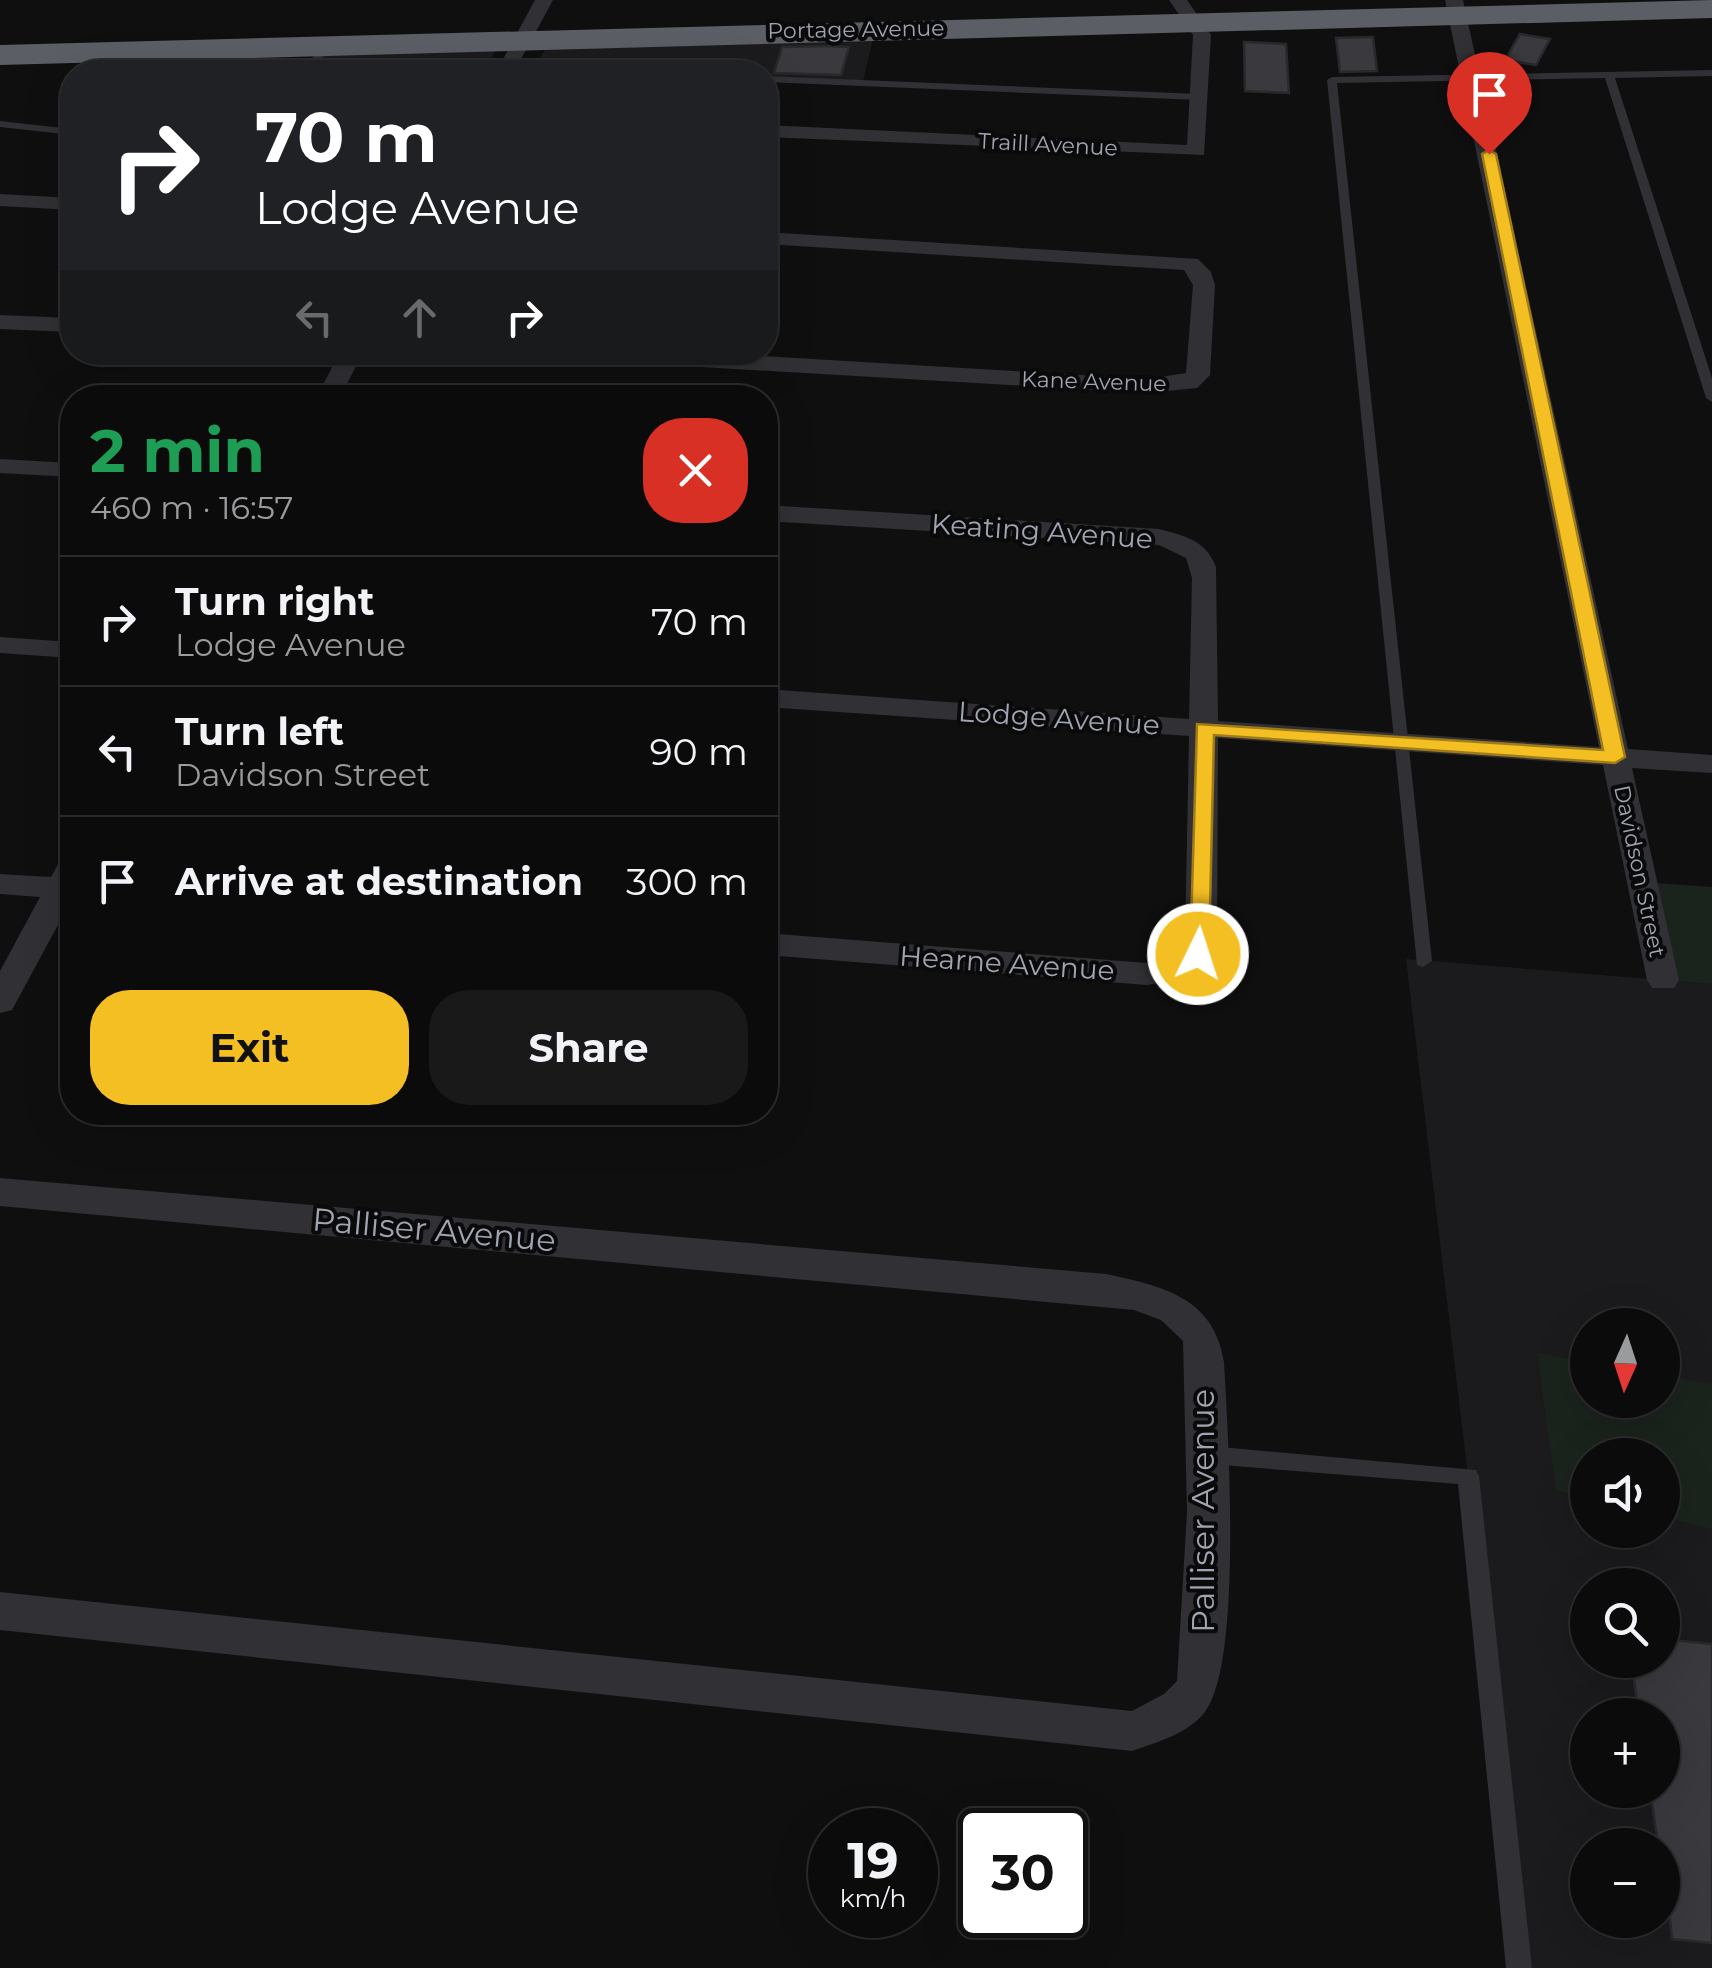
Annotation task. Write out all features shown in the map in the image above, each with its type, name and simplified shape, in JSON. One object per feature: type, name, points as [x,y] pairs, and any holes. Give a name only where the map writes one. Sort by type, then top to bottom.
[{"type":"highway","name":"Portage Avenue","points":[[1183,8],[1391,0]]},
{"type":"highway","name":"Portage Avenue","points":[[0,36],[534,18],[1711,4]]},
{"type":"highway","name":"Portage Avenue","points":[[0,55],[316,60],[534,18]]},
{"type":"street","name":"Traill Avenue","points":[[778,132],[1197,152],[1202,35],[1183,8]]},
{"type":"street","name":"Davidson Street","points":[[1456,8],[1663,980]]},
{"type":"street","points":[[512,60],[534,18]]},
{"type":"street","points":[[0,200],[60,203]]},
{"type":"street","name":"Kane Avenue","points":[[778,239],[1190,264],[1200,272],[1204,285],[1202,362],[1189,383],[1147,386],[778,364]]},
{"type":"street","points":[[0,322],[60,325]]},
{"type":"street","points":[[0,466],[60,469]]},
{"type":"street","name":"Keating Avenue","points":[[778,514],[1159,537],[1193,546],[1203,559],[1205,578],[1204,728]]},
{"type":"street","points":[[0,645],[60,649]]},
{"type":"street","name":"Lodge Avenue","points":[[778,699],[1712,764]]},
{"type":"street","name":"Hearne Avenue","points":[[778,945],[1147,974],[1182,969],[1198,954],[1201,938],[1204,728]]},
{"type":"street","points":[[0,884],[60,881]]},
{"type":"street","points":[[0,1002],[60,895]]},
{"type":"street","name":"Palliser Avenue","points":[[0,1192],[1123,1293],[1158,1301],[1184,1314],[1202,1341],[1206,1454],[1203,1646],[1198,1685],[1174,1715],[1132,1731],[0,1611]]},
{"type":"lane","points":[[1609,74],[1712,398]]},
{"type":"lane","points":[[1423,961],[1332,80],[1712,74]]},
{"type":"lane","points":[[778,79],[1199,98]]},
{"type":"lane","points":[[0,124],[60,131]]},
{"type":"lane","points":[[1206,1454],[1468,1476],[1519,1968]]},
{"type":"shaded area","points":[[873,39],[863,81],[778,78],[778,60],[539,60],[547,46]]},
{"type":"shaded area","points":[[498,46],[490,60],[317,60],[322,53]]},
{"type":"shaded area","points":[[1642,882],[1712,887],[1712,984],[1663,980]]},
{"type":"shaded area","points":[[1406,959],[1712,984],[1712,1968],[1519,1968],[1468,1476]]},
{"type":"shaded area","points":[[1537,1353],[1570,1359],[1570,1418],[1680,1418],[1680,1378],[1712,1384],[1712,1529],[1680,1521],[1680,1438],[1570,1438],[1570,1494],[1556,1490]]},
{"type":"building","points":[[1520,34],[1550,39],[1536,65],[1505,60]]},
{"type":"building","points":[[1373,37],[1377,71],[1340,72],[1336,38]]},
{"type":"building","points":[[1244,42],[1286,44],[1289,93],[1245,91]]},
{"type":"building","points":[[782,47],[849,47],[841,75],[778,73]]},
{"type":"building","points":[[1680,1641],[1712,1644],[1712,1943],[1672,1939],[1680,1938],[1680,1828],[1656,1828],[1653,1808],[1680,1808],[1680,1698],[1637,1698],[1634,1678],[1680,1678]]},
{"type":"route","points":[[1198,954],[1204,728],[1615,757],[1489,154]]}]
